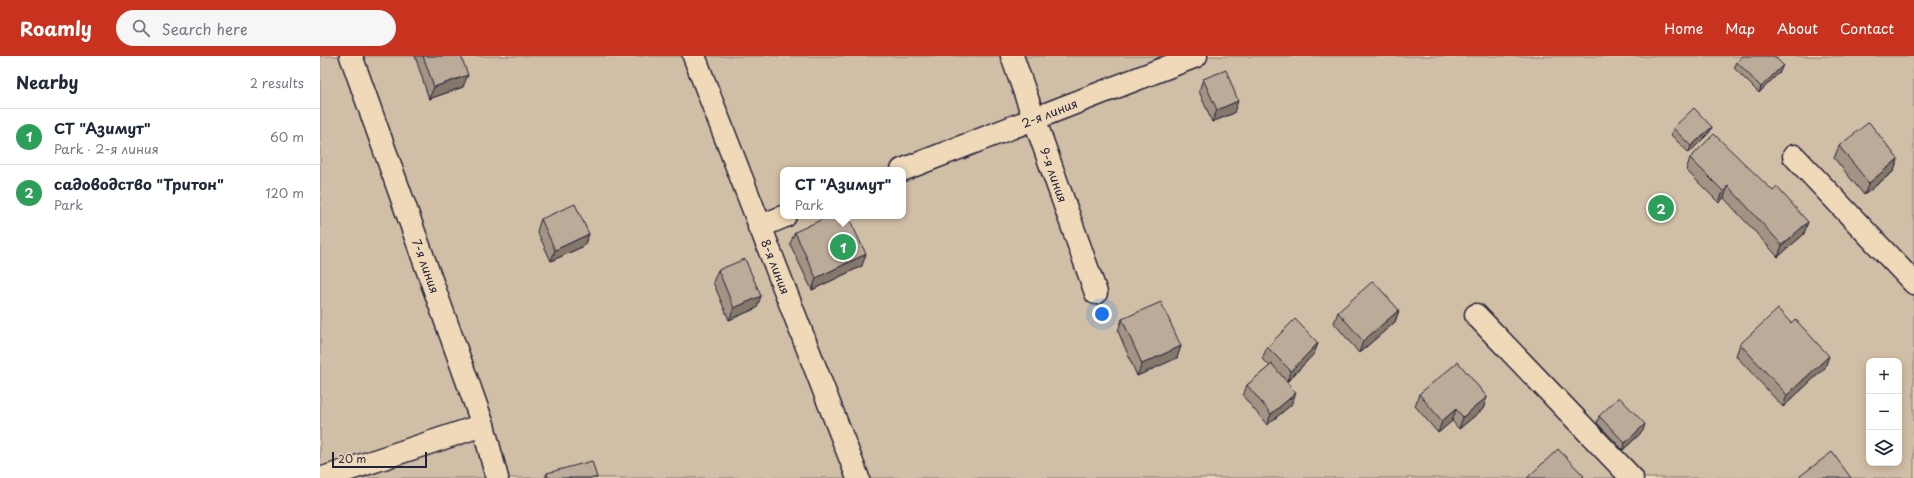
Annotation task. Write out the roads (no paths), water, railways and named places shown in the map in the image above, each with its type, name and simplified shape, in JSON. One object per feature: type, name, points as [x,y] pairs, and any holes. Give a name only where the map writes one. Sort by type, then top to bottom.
[{"type":"street","name":"7-я линия","points":[[351,56],[483,425],[497,478]]},
{"type":"street","name":"8-я линия","points":[[694,56],[858,478]]},
{"type":"street","name":"9-я линия","points":[[1012,56],[1035,117],[1096,293]]},
{"type":"street","name":"2-я линия","points":[[906,168],[1035,117],[1196,56]]},
{"type":"street","points":[[1794,156],[1914,283]]},
{"type":"street","points":[[759,226],[780,218]]},
{"type":"street","points":[[1476,315],[1632,478]]},
{"type":"street","points":[[324,478],[483,425]]},
{"type":"place","name":"садоводство \"Тритон\"","points":[[1661,208]]},
{"type":"place","name":"СТ \"Азимут\"","points":[[843,247]]}]
